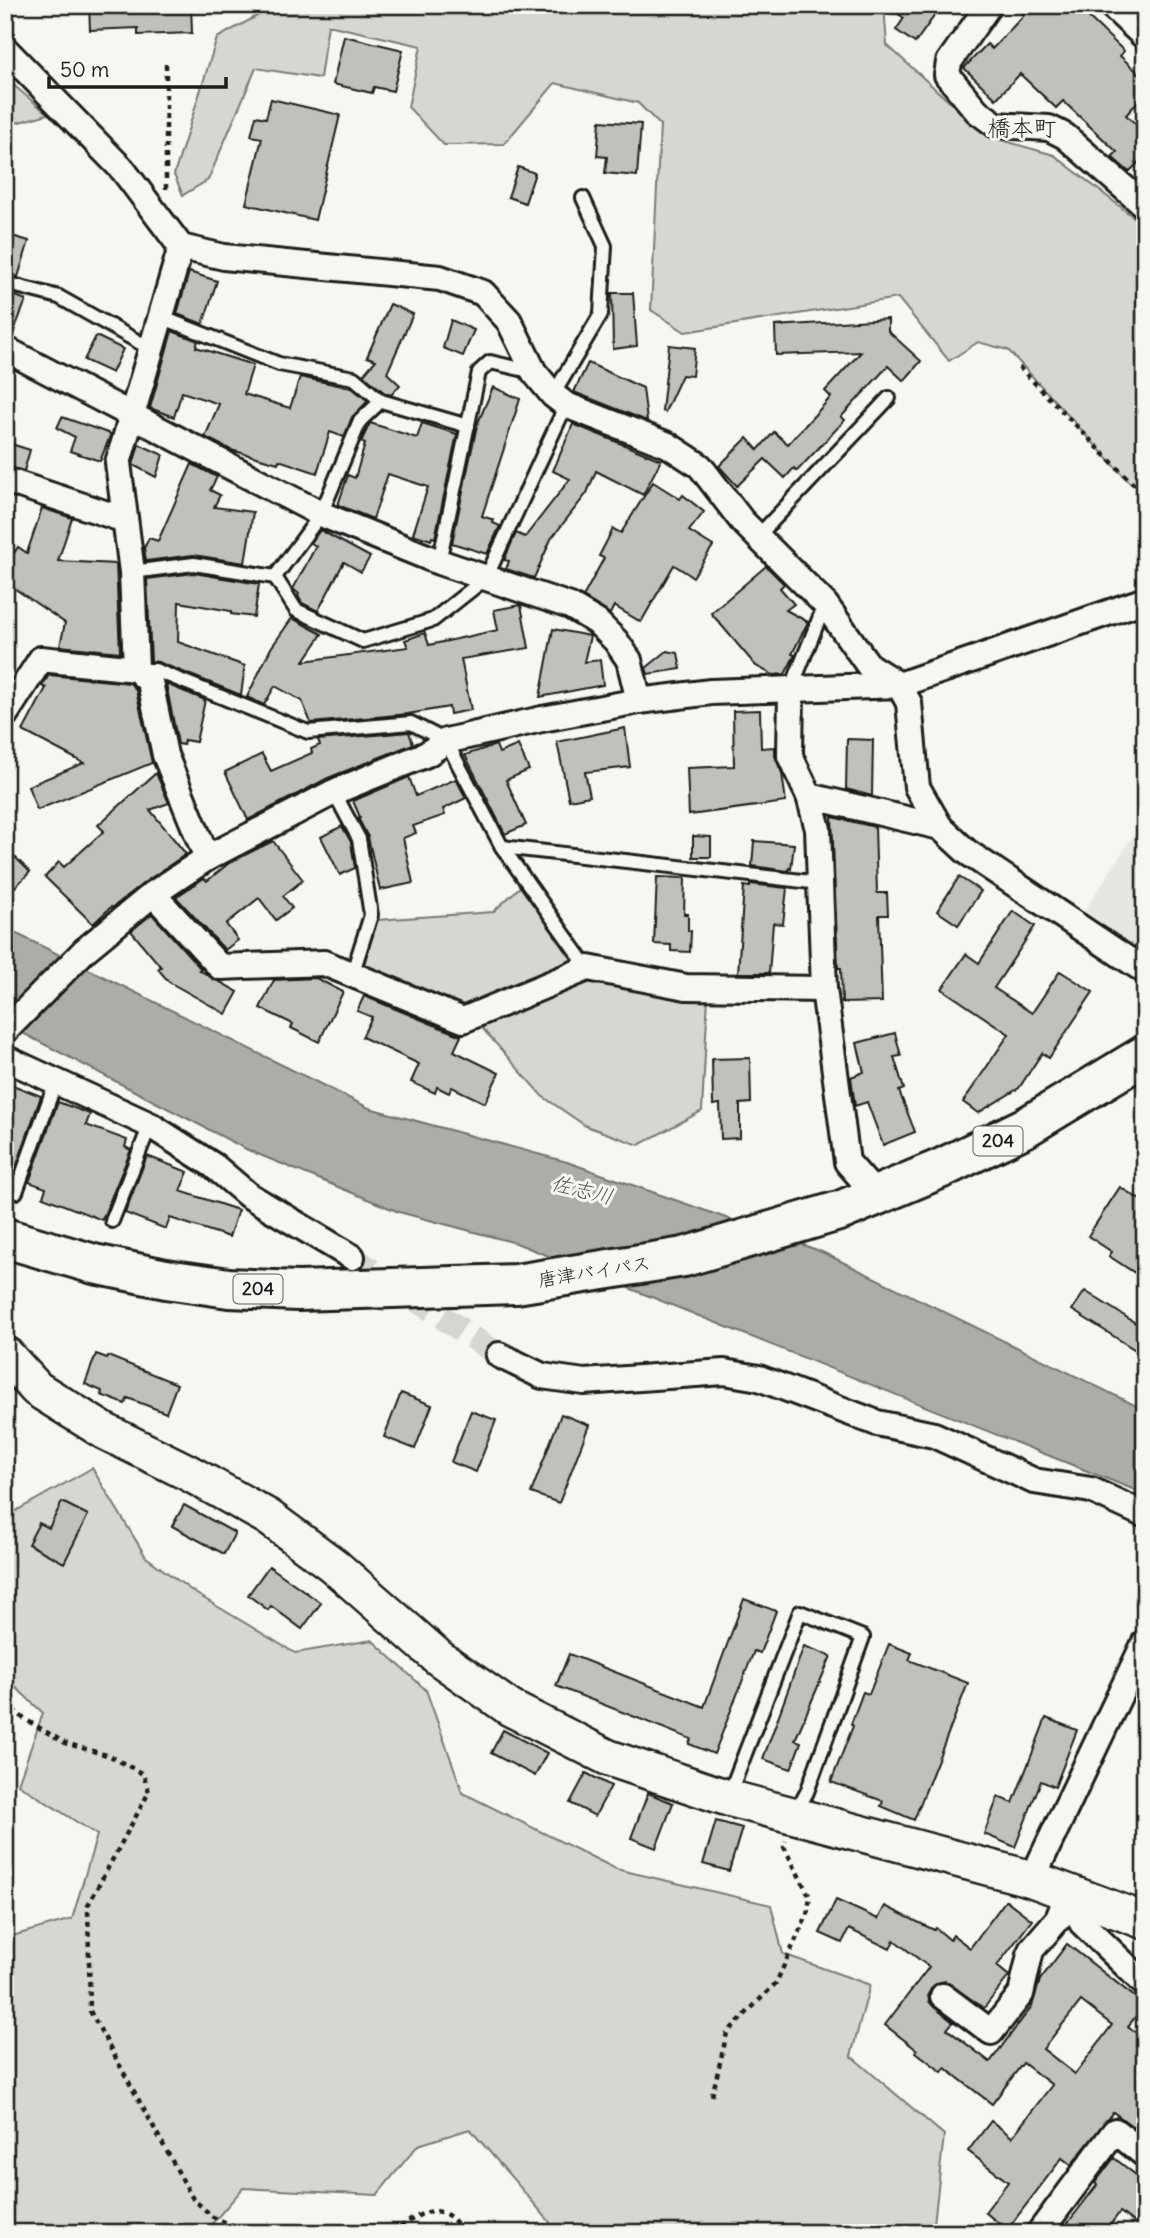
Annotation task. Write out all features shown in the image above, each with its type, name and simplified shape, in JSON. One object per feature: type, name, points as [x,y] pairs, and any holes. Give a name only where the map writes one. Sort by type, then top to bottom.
[{"type":"highway","name":"唐津バイパス","points":[[5,1238],[94,1264],[229,1288],[312,1290],[516,1284],[684,1257],[842,1210],[942,1168],[1026,1127],[1145,1055]]},
{"type":"street","points":[[989,5],[949,62],[947,75],[977,111],[996,125],[1049,128],[1065,136],[1145,205]]},
{"type":"street","points":[[1111,5],[1145,37]]},
{"type":"street","points":[[5,49],[123,170],[181,247],[224,257],[440,278],[483,293],[509,321],[534,372],[560,400],[668,445],[700,466],[742,521],[825,604],[869,666],[899,685],[909,703],[917,787],[940,827],[967,852],[1145,971]]},
{"type":"street","points":[[136,669],[132,572],[118,463],[181,247]]},
{"type":"street","points":[[5,349],[321,514],[439,562],[570,606],[597,622],[616,641],[629,660],[639,701]]},
{"type":"street","points":[[5,480],[125,520]]},
{"type":"street","points":[[5,1031],[85,950],[153,894],[207,858],[334,792],[427,754],[446,741],[639,701],[711,692],[899,685],[1145,600]]},
{"type":"street","points":[[5,715],[41,659],[136,669],[150,682],[165,755],[207,858]]},
{"type":"street","points":[[791,689],[790,756],[809,796],[818,830],[824,989],[847,1162],[877,1196]]},
{"type":"street","points":[[809,796],[940,827]]},
{"type":"street","points":[[153,894],[220,967],[324,963],[463,1020],[588,968],[686,987],[824,989]]},
{"type":"street","points":[[5,1058],[150,1125],[214,1166],[247,1195],[352,1257]]},
{"type":"street","points":[[5,1353],[37,1389],[104,1431],[187,1472],[268,1517],[333,1565],[439,1658],[510,1708],[609,1758],[793,1817],[1032,1879],[1145,1921]]},
{"type":"street","points":[[499,1355],[542,1376],[584,1382],[724,1372],[759,1378],[877,1423],[934,1435],[1034,1481],[1091,1490],[1145,1516]]},
{"type":"street","points":[[1032,1879],[1145,1642]]},
{"type":"street","points":[[1068,1893],[1082,1923],[1145,1984]]},
{"type":"street","points":[[943,1996],[991,2032],[1021,1994],[1031,1950],[1058,1919],[1068,1893]]},
{"type":"street","points":[[1039,2233],[1115,2131],[1145,2155]]},
{"type":"lane","points":[[132,572],[194,564],[275,577],[296,610],[363,641],[433,620],[486,578],[560,400],[601,314],[606,246],[583,198]]},
{"type":"lane","points":[[5,283],[59,297],[151,349]]},
{"type":"lane","points":[[161,317],[279,364],[354,378],[381,401],[468,426]]},
{"type":"lane","points":[[439,562],[479,372],[490,362],[534,372]]},
{"type":"lane","points":[[758,536],[889,398]]},
{"type":"lane","points":[[275,577],[321,514],[360,421],[381,401]]},
{"type":"lane","points":[[791,689],[825,604]]},
{"type":"lane","points":[[136,669],[155,670],[308,732],[411,723],[446,741],[502,847],[588,968]]},
{"type":"lane","points":[[334,792],[359,839],[372,915],[352,975]]},
{"type":"lane","points":[[502,847],[820,883]]},
{"type":"lane","points":[[16,1192],[57,1081]]},
{"type":"lane","points":[[112,1221],[150,1125]]},
{"type":"lane","points":[[728,1798],[800,1612],[863,1637],[807,1792],[793,1817]]},
{"type":"path","points":[[166,64],[167,225]]},
{"type":"path","points":[[1019,367],[1145,496]]},
{"type":"path","points":[[5,1703],[23,1718],[65,1743],[110,1756],[143,1774],[149,1792],[88,1905],[90,2011],[193,2199],[214,2217],[251,2233]]},
{"type":"path","points":[[712,2096],[727,2034],[776,1983],[807,1915],[810,1897],[784,1847],[793,1817]]},
{"type":"path","points":[[392,2233],[419,2214],[433,2210],[455,2219],[464,2233]]},
{"type":"shaded area","points":[[277,5],[884,5],[887,45],[987,136],[1054,155],[1145,226],[1145,491],[1130,483],[1008,350],[978,342],[949,361],[898,298],[685,332],[651,310],[660,125],[638,103],[555,83],[504,144],[444,145],[408,107],[421,46],[328,25],[320,78],[256,68],[208,180],[183,195],[174,175],[217,38]]},
{"type":"shaded area","points":[[5,78],[48,114],[5,126]]},
{"type":"shaded area","points":[[1145,817],[1145,959],[1080,918]]},
{"type":"shaded area","points":[[521,886],[588,975],[708,997],[702,1111],[639,1145],[586,1126],[542,1096],[468,1012],[362,972],[377,920],[493,912]]},
{"type":"shaded area","points":[[92,1468],[146,1557],[195,1593],[295,1653],[372,1640],[426,1690],[463,1793],[616,1869],[771,1905],[783,1954],[870,1985],[851,2056],[944,2135],[933,2233],[554,2233],[549,2221],[470,2129],[418,2145],[377,2195],[243,2188],[204,2233],[5,2233],[5,1938],[72,1919],[97,1835],[18,1784],[43,1713],[5,1677],[5,1526],[9,1515]]},
{"type":"water","name":"佐志川","points":[[5,928],[369,1108],[567,1162],[820,1251],[1145,1410],[1145,1494],[516,1243],[399,1212],[248,1150],[5,1024]]},
{"type":"building","points":[[89,5],[191,5],[192,33],[138,35],[138,28],[90,30]]},
{"type":"building","points":[[886,5],[942,5],[915,43],[896,30],[904,18]]},
{"type":"building","points":[[1013,5],[1076,5],[1124,51],[1120,56],[1145,79],[1145,94],[1126,115],[1145,133],[1145,156],[1129,172],[1112,157],[1117,152],[1063,101],[1056,108],[1020,74],[996,99],[964,68],[987,44],[992,49],[1024,15]]},
{"type":"building","points":[[344,36],[403,50],[393,91],[374,87],[372,93],[333,84]]},
{"type":"building","points":[[271,99],[340,115],[315,220],[246,204],[262,138],[251,136],[256,116],[266,118]]},
{"type":"building","points":[[600,121],[641,124],[637,176],[605,173],[607,157],[597,156]]},
{"type":"building","points":[[518,167],[535,173],[525,203],[508,197]]},
{"type":"building","points":[[5,234],[29,241],[18,277],[5,274]]},
{"type":"building","points":[[189,272],[217,281],[203,324],[177,314]]},
{"type":"building","points":[[5,292],[26,300],[12,336],[5,334]]},
{"type":"building","points":[[612,293],[633,293],[637,346],[613,349]]},
{"type":"building","points":[[390,304],[413,314],[387,373],[400,385],[391,395],[363,375],[376,360],[367,357]]},
{"type":"building","points":[[888,319],[888,331],[921,361],[904,381],[888,366],[841,417],[845,420],[797,471],[794,468],[785,478],[765,459],[737,486],[719,466],[747,438],[758,450],[774,432],[788,444],[831,397],[825,391],[861,352],[776,355],[775,326]]},
{"type":"building","points":[[451,320],[474,330],[463,356],[443,348]]},
{"type":"building","points":[[172,331],[198,341],[196,347],[253,365],[244,394],[290,408],[300,377],[352,388],[368,401],[352,417],[344,437],[330,432],[317,473],[279,460],[278,463],[231,450],[205,437],[219,404],[182,392],[174,417],[150,408]]},
{"type":"building","points":[[96,336],[123,349],[112,373],[84,360]]},
{"type":"building","points":[[669,345],[695,348],[692,376],[682,375],[665,412],[662,411]]},
{"type":"building","points":[[588,363],[643,388],[647,421],[574,392]]},
{"type":"building","points":[[493,387],[520,399],[482,516],[494,520],[493,523],[500,526],[487,554],[452,543],[477,425]]},
{"type":"building","points":[[62,417],[111,434],[100,461],[70,451],[75,437],[57,428]]},
{"type":"building","points":[[370,423],[417,438],[422,423],[457,434],[435,538],[432,537],[431,540],[413,534],[428,487],[388,474],[373,519],[338,505],[348,475],[355,478],[365,444],[361,442]]},
{"type":"building","points":[[573,424],[661,460],[643,495],[596,471],[587,493],[551,539],[534,578],[506,569],[509,561],[504,560],[516,533],[525,537],[570,479],[553,471]]},
{"type":"building","points":[[5,442],[30,450],[24,471],[5,466]]},
{"type":"building","points":[[139,444],[163,455],[156,477],[133,465]]},
{"type":"building","points":[[192,464],[217,477],[210,490],[220,495],[214,507],[253,512],[245,563],[193,555],[146,561],[144,548],[149,538],[158,541]]},
{"type":"building","points":[[653,482],[680,499],[683,495],[704,512],[689,531],[713,546],[693,577],[674,565],[641,622],[614,606],[610,614],[583,597],[604,558],[599,556],[613,529],[621,533]]},
{"type":"building","points":[[42,508],[72,518],[58,561],[116,564],[120,652],[60,646],[65,623],[5,582],[5,566],[18,547],[27,553]]},
{"type":"building","points":[[320,530],[370,557],[361,572],[344,562],[318,611],[302,603],[299,594],[293,589],[316,546],[311,543]]},
{"type":"building","points":[[766,566],[784,584],[780,588],[794,604],[786,610],[808,622],[785,674],[773,675],[756,666],[711,613]]},
{"type":"building","points":[[194,573],[259,584],[254,617],[179,602],[178,642],[245,666],[241,695],[151,661],[147,579]]},
{"type":"building","points":[[521,605],[529,648],[461,659],[471,710],[450,714],[449,707],[408,714],[311,723],[302,701],[275,686],[264,705],[247,697],[271,648],[292,618],[322,634],[304,661],[408,647],[405,640],[425,633],[429,645],[498,630],[494,610]]},
{"type":"building","points":[[553,629],[590,636],[584,662],[600,660],[603,685],[540,697]]},
{"type":"building","points":[[667,651],[678,653],[681,669],[648,674],[646,668]]},
{"type":"building","points":[[49,675],[130,683],[136,690],[152,763],[37,810],[28,786],[84,763],[23,731],[46,688],[42,686]]},
{"type":"building","points":[[166,684],[205,700],[196,742],[184,740],[183,745],[178,744]]},
{"type":"building","points":[[760,710],[761,748],[775,747],[786,802],[689,815],[687,768],[734,766],[733,711]]},
{"type":"building","points":[[625,728],[630,767],[585,772],[590,796],[569,800],[557,742]]},
{"type":"building","points":[[409,732],[413,744],[328,778],[248,820],[225,772],[262,754],[271,771],[312,753],[311,749],[320,745],[318,740]]},
{"type":"building","points":[[847,739],[873,740],[872,796],[846,789]]},
{"type":"building","points":[[496,745],[499,753],[518,745],[529,770],[506,780],[526,825],[505,834],[465,755]]},
{"type":"building","points":[[156,773],[169,803],[150,810],[186,854],[111,907],[93,924],[45,877],[59,862],[64,867],[104,831],[98,825]]},
{"type":"building","points":[[409,777],[416,796],[456,779],[466,798],[443,809],[445,815],[413,826],[416,833],[403,838],[413,883],[380,890],[368,837],[353,801]]},
{"type":"building","points":[[832,817],[875,827],[877,893],[887,893],[888,915],[879,915],[882,1002],[842,1003],[841,968],[838,968]]},
{"type":"building","points":[[342,826],[351,842],[355,868],[340,875],[321,837]]},
{"type":"building","points":[[693,836],[711,837],[711,857],[693,857]]},
{"type":"building","points":[[273,841],[303,880],[283,896],[292,908],[276,920],[259,898],[226,924],[238,940],[225,950],[176,897],[204,878],[207,881],[229,863]]},
{"type":"building","points":[[754,841],[794,844],[791,869],[788,871],[752,866]]},
{"type":"building","points":[[5,847],[30,872],[5,897]]},
{"type":"building","points":[[657,877],[685,878],[684,914],[688,914],[688,931],[691,931],[690,952],[671,951],[671,945],[654,944]]},
{"type":"building","points":[[959,877],[981,891],[958,925],[937,911]]},
{"type":"building","points":[[750,884],[787,888],[783,924],[773,923],[769,973],[738,973],[744,886],[750,887]]},
{"type":"building","points":[[1013,911],[1035,926],[994,988],[1032,1013],[1060,971],[1093,992],[1049,1058],[1042,1053],[1019,1088],[978,1113],[963,1102],[1009,1034],[942,989],[966,954],[979,963]]},
{"type":"building","points":[[152,914],[201,969],[199,970],[238,992],[226,1014],[169,982],[158,969],[161,967],[131,931]]},
{"type":"building","points":[[316,978],[343,992],[319,1042],[291,1028],[293,1024],[260,1008],[274,980]]},
{"type":"building","points":[[364,996],[461,1036],[454,1051],[499,1073],[485,1103],[452,1087],[449,1093],[437,1087],[435,1093],[411,1082],[419,1064],[362,1037],[372,1017],[357,1011]]},
{"type":"building","points":[[895,1033],[901,1056],[894,1057],[904,1089],[899,1091],[915,1132],[883,1145],[867,1102],[855,1106],[851,1077],[864,1072],[857,1043]]},
{"type":"building","points":[[750,1058],[751,1103],[740,1104],[740,1138],[721,1139],[720,1104],[713,1105],[712,1059]]},
{"type":"building","points":[[5,1082],[41,1096],[13,1176],[5,1173]]},
{"type":"building","points":[[58,1102],[90,1114],[86,1125],[127,1140],[125,1147],[131,1150],[102,1220],[43,1197],[46,1188],[29,1182]]},
{"type":"building","points":[[147,1156],[188,1172],[180,1191],[238,1210],[229,1237],[170,1218],[166,1229],[125,1213]]},
{"type":"building","points":[[1120,1187],[1145,1203],[1145,1258],[1135,1273],[1109,1256],[1112,1252],[1088,1236]]},
{"type":"building","points":[[1085,1291],[1145,1329],[1145,1356],[1072,1310]]},
{"type":"building","points":[[96,1354],[107,1358],[108,1356],[177,1384],[166,1413],[128,1398],[125,1404],[101,1395],[102,1391],[85,1384]]},
{"type":"building","points":[[401,1393],[432,1405],[415,1449],[384,1437]]},
{"type":"building","points":[[471,1411],[496,1420],[476,1472],[451,1462]]},
{"type":"building","points":[[561,1414],[589,1425],[559,1503],[531,1493]]},
{"type":"building","points":[[62,1502],[88,1515],[64,1563],[28,1544],[39,1523],[49,1528]]},
{"type":"building","points":[[184,1505],[235,1533],[224,1554],[172,1526]]},
{"type":"building","points":[[269,1566],[321,1603],[302,1629],[271,1606],[268,1610],[248,1595]]},
{"type":"building","points":[[744,1599],[776,1611],[760,1653],[754,1651],[714,1754],[689,1744],[691,1739],[556,1686],[569,1654],[704,1707]]},
{"type":"building","points":[[889,1644],[912,1653],[909,1660],[968,1683],[914,1820],[881,1806],[883,1801],[831,1782],[863,1692],[869,1694]]},
{"type":"building","points":[[804,1646],[831,1656],[795,1740],[801,1742],[791,1769],[763,1759]]},
{"type":"building","points":[[1046,1718],[1077,1730],[1055,1787],[1041,1781],[1015,1847],[984,1834],[998,1797],[1013,1803]]},
{"type":"building","points":[[503,1730],[547,1753],[535,1776],[491,1753]]},
{"type":"building","points":[[586,1773],[611,1786],[595,1816],[570,1803]]},
{"type":"building","points":[[648,1793],[673,1803],[656,1848],[631,1838]]},
{"type":"building","points":[[716,1821],[742,1828],[729,1871],[703,1864]]},
{"type":"building","points":[[836,1900],[878,1919],[885,1906],[934,1930],[936,1928],[950,1940],[953,1935],[970,1948],[1006,1900],[1032,1920],[997,1966],[1009,1976],[984,2008],[945,1981],[937,1983],[928,1994],[929,2001],[953,2022],[947,2029],[990,2062],[1032,2006],[1040,1980],[1067,1944],[1145,2005],[1128,2026],[1145,2040],[1145,2136],[1113,2112],[1071,2165],[1062,2158],[1007,2230],[985,2212],[1008,2182],[968,2151],[991,2121],[1012,2137],[1052,2085],[1023,2063],[992,2104],[945,2068],[942,2072],[885,2025],[929,1967],[894,1940],[890,1949],[849,1929],[842,1943],[820,1933]],"holes":[[[1081,2001],[1112,2025],[1075,2074],[1043,2049]]]},
{"type":"building","points":[[1114,2158],[1145,2182],[1145,2231],[1120,2212],[1104,2233],[1078,2233],[1067,2224]]},
{"type":"tunnel","points":[[352,1257],[499,1355]]},
{"type":"district","name":"橋本町","points":[[1022,128]]}]
